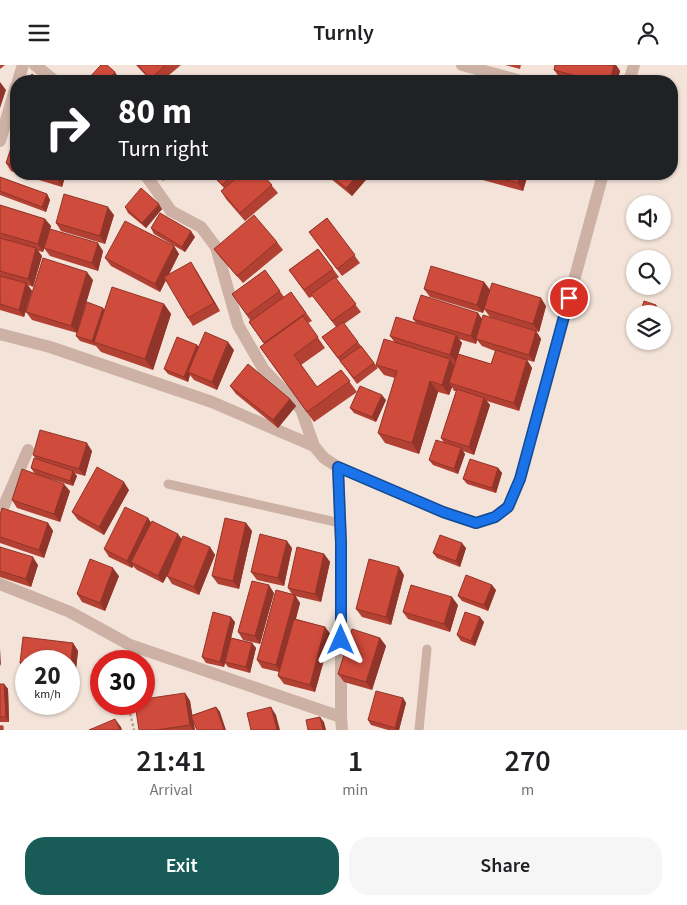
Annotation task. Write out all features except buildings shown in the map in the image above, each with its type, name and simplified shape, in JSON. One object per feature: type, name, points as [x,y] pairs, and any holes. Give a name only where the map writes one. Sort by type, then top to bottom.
[{"type":"street","points":[[35,65],[48,75]]},
{"type":"street","points":[[462,65],[478,75]]},
{"type":"street","points":[[0,141],[2,124],[10,102]]},
{"type":"street","points":[[149,180],[172,211],[201,227],[216,247],[238,325],[264,370],[302,409],[314,446],[324,458],[338,467],[443,512],[476,523],[495,517],[508,507],[520,479],[601,180]]},
{"type":"street","points":[[0,335],[50,347],[212,402],[314,446]]},
{"type":"street","points":[[0,515],[28,451]]},
{"type":"street","points":[[0,584],[70,612],[130,645],[342,724],[338,467]]},
{"type":"lane","points":[[168,484],[340,523]]},
{"type":"lane","points":[[419,730],[427,649]]},
{"type":"path","points":[[131,715],[134,730]]},
{"type":"route","points":[[341,640],[341,543],[338,467],[443,512],[476,523],[495,517],[508,507],[520,479],[569,298]]}]
